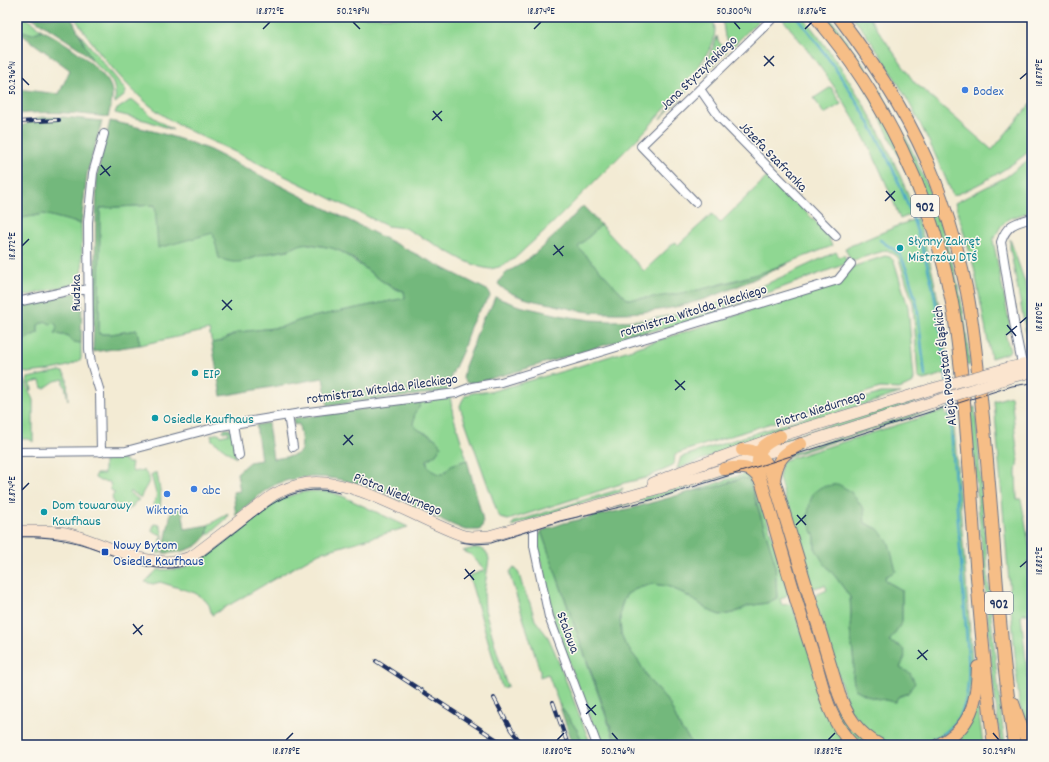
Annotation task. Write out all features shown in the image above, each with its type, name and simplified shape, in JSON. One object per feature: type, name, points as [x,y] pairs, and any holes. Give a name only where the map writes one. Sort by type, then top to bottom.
[{"type":"main road","name":"Aleja Powstań Śląskich","points":[[816,17],[857,72],[878,105],[910,166],[934,232],[951,296],[957,332],[966,421],[986,688],[994,745]]},
{"type":"main road","name":"902","points":[[839,17],[857,41],[888,89],[914,134],[933,177],[953,234],[967,291],[974,330],[985,434],[1006,684],[1014,745]]},
{"type":"main road","points":[[780,436],[762,448],[758,455],[757,468],[797,606],[827,701],[840,729],[853,745]]},
{"type":"main road","points":[[774,480],[777,465],[781,457],[788,451],[801,444]]},
{"type":"main road","points":[[742,450],[754,451],[767,464],[774,480],[842,702],[850,718],[859,730],[865,736],[880,745]]},
{"type":"main road","points":[[724,469],[740,467],[750,469],[756,474],[762,483]]},
{"type":"main road","points":[[938,745],[957,732],[973,709],[977,691],[980,616]]},
{"type":"main road","points":[[1006,684],[1029,745]]},
{"type":"street","name":"Jana Styczyńskiego","points":[[695,202],[641,146],[774,17]]},
{"type":"street","name":"Józefa Szafranka","points":[[700,89],[720,118],[836,236]]},
{"type":"street","name":"Rudzka","points":[[101,452],[100,392],[91,363],[89,349],[88,222],[93,173],[104,134]]},
{"type":"street","points":[[1028,368],[1016,334],[1001,242],[1004,232],[1008,228],[1018,222],[1032,218]]},
{"type":"street","name":"rotmistrza Witolda Pileckiego","points":[[17,452],[101,452],[130,450],[234,424],[288,415],[456,393],[472,387],[501,382],[838,280],[851,264]]},
{"type":"street","points":[[17,302],[72,290],[88,290]]},
{"type":"street","name":"Piotra Niedurnego","points":[[622,498],[680,472],[780,436],[932,389],[1028,368]]},
{"type":"street","name":"Piotra Niedurnego","points":[[17,532],[33,530],[66,533],[150,560],[172,562],[185,559],[194,554],[273,495],[291,487],[318,483],[337,485],[360,491],[456,533],[472,537],[489,536],[724,469],[758,455],[801,444],[933,402],[1009,373]]},
{"type":"street","points":[[288,415],[293,447]]},
{"type":"street","points":[[234,424],[239,455]]},
{"type":"street","name":"Stalowa","points":[[532,524],[535,552],[549,617],[597,745]]},
{"type":"green space","points":[[17,17],[24,17],[42,30],[32,34],[17,31]]},
{"type":"green space","points":[[31,17],[71,17],[92,60],[79,48]]},
{"type":"green space","points":[[74,17],[713,17],[715,29],[714,40],[699,66],[670,103],[645,131],[555,221],[514,259],[499,267],[490,269],[480,267],[463,260],[405,228],[387,226],[189,131],[170,120],[148,104],[124,82]]},
{"type":"green space","points":[[722,17],[762,17],[732,47],[725,37]]},
{"type":"green space","points":[[781,17],[803,17],[821,39],[853,86],[881,135],[905,187],[915,213],[900,219],[879,167],[853,117],[827,76]]},
{"type":"green space","points":[[824,17],[830,17],[876,85],[912,151],[927,185],[940,220],[951,257],[962,305],[970,365],[967,366],[956,296],[945,253],[845,44]]},
{"type":"green space","points":[[853,17],[869,17],[914,82],[992,150],[1032,102],[1032,149],[994,176],[953,196],[921,125],[909,103],[883,59]]},
{"type":"green space","points":[[42,30],[77,52],[93,65],[107,80],[112,94],[108,117],[62,113],[17,114],[17,89],[59,94],[70,70],[17,31],[32,34]]},
{"type":"green space","points":[[79,33],[124,88],[126,92],[124,96],[115,103],[113,83],[91,58]]},
{"type":"green space","points":[[717,36],[718,41],[727,51],[660,119],[701,68],[714,46]]},
{"type":"green space","points":[[831,87],[841,104],[824,114],[814,98]]},
{"type":"green space","points":[[133,100],[153,117],[173,130],[148,121],[115,113],[116,110]]},
{"type":"green space","points":[[41,117],[64,117],[102,121],[87,174],[81,224],[44,214],[17,219],[17,126],[24,125]]},
{"type":"green space","points":[[110,121],[161,133],[210,150],[489,291],[490,297],[477,313],[470,327],[463,350],[451,376],[450,391],[328,406],[323,378],[221,396],[212,343],[221,341],[239,332],[282,327],[303,319],[405,298],[404,291],[380,279],[342,252],[322,246],[304,244],[287,250],[269,253],[238,262],[226,261],[219,258],[213,233],[158,248],[155,205],[100,208],[99,334],[111,334],[137,330],[140,345],[93,352],[97,175]]},
{"type":"green space","points":[[1032,157],[1032,211],[1008,219],[1001,226],[993,240],[1011,331],[1005,334],[1010,350],[1008,353],[991,358],[974,267],[955,203],[1006,177]]},
{"type":"green space","points":[[769,175],[831,237],[829,239],[832,246],[761,273],[692,292],[655,298],[627,299],[578,247],[601,225],[644,271],[675,242],[678,245],[712,214],[720,223]]},
{"type":"green space","points":[[155,205],[214,233],[219,258],[248,260],[264,254],[289,250],[302,243],[332,248],[342,252],[386,284],[398,290],[404,291],[405,298],[303,319],[282,327],[239,332],[221,341],[212,343],[209,330],[140,345],[137,330],[111,334],[99,334],[100,208]]},
{"type":"green space","points":[[583,206],[601,225],[578,247],[627,299],[648,298],[709,288],[788,264],[707,298],[670,308],[630,313],[603,313],[575,310],[523,298],[509,292],[498,284],[505,274],[521,264],[546,244]]},
{"type":"green space","points":[[44,214],[81,224],[83,284],[75,284],[17,298],[17,219]]},
{"type":"green space","points":[[917,218],[937,294],[949,372],[924,380],[918,378],[913,303],[899,259],[887,250],[851,261],[845,248]]},
{"type":"green space","points":[[1010,239],[1030,297],[1032,297],[1032,347],[1027,338],[1010,248]]},
{"type":"green space","points":[[836,252],[839,257],[844,255],[848,263],[681,325],[648,332],[650,322],[644,320],[691,311],[716,304],[768,283]]},
{"type":"green space","points":[[885,256],[890,257],[894,261],[908,307],[914,379],[912,384],[899,389],[880,388],[675,454],[674,464],[671,467],[645,478],[624,483],[508,520],[501,518],[498,514],[460,406],[465,396],[472,393],[493,391],[567,370],[839,282],[852,267]]},
{"type":"green space","points":[[74,293],[79,295],[82,301],[81,343],[73,342],[67,335],[55,333],[57,327],[55,323],[50,324],[45,321],[38,325],[38,333],[24,340],[17,340],[18,307],[25,304]]},
{"type":"green space","points":[[495,297],[519,306],[564,316],[610,321],[644,320],[650,322],[650,328],[648,332],[518,371],[474,383],[467,383],[463,379],[465,366],[479,327]]},
{"type":"green space","points":[[45,321],[55,322],[61,335],[67,335],[73,342],[81,343],[81,359],[70,365],[56,369],[28,373],[23,372],[17,364],[17,340],[25,340],[38,333],[38,325]]},
{"type":"green space","points":[[60,371],[63,372],[67,378],[68,400],[63,383],[64,379],[55,381],[45,388],[42,388],[40,381],[31,383],[31,391],[27,381],[28,378]]},
{"type":"green space","points":[[21,379],[25,382],[33,400],[33,442],[29,439],[21,439],[17,436],[17,380]]},
{"type":"green space","points":[[943,389],[943,394],[765,451],[770,444]]},
{"type":"green space","points":[[881,393],[900,393],[743,444],[677,469],[681,457]]},
{"type":"green space","points":[[450,396],[453,415],[467,460],[454,464],[443,474],[440,474],[434,472],[428,466],[427,460],[436,454],[441,446],[435,438],[413,425],[415,412],[419,408],[421,401]]},
{"type":"green space","points":[[1011,396],[1018,458],[1016,472],[1017,499],[1021,499],[1032,560],[1026,563],[1032,597],[1032,614],[1024,614],[1025,612],[1021,616],[1032,714],[1032,744],[1019,703],[994,401]]},
{"type":"green space","points":[[421,401],[419,408],[415,412],[413,425],[435,438],[441,446],[436,454],[427,460],[428,466],[434,472],[443,474],[451,465],[467,460],[482,516],[483,524],[480,530],[465,530],[376,490],[329,478],[306,477],[276,484],[258,496],[236,516],[233,492],[240,491],[237,473],[249,462],[261,460],[256,425],[268,423],[273,459],[291,456],[300,452],[302,442],[299,424],[294,425],[293,419]]},
{"type":"green space","points":[[944,404],[944,406],[786,457],[792,453]]},
{"type":"green space","points":[[975,407],[992,626],[1005,745],[1001,745],[993,681],[970,408]]},
{"type":"green space","points":[[945,410],[946,416],[953,414],[973,673],[969,702],[959,723],[938,741],[928,745],[890,745],[881,742],[875,738],[849,709],[814,599],[816,595],[827,590],[825,585],[814,588],[810,586],[779,478],[782,461]],"holes":[[[865,523],[878,529],[886,581],[902,590],[902,622],[888,642],[899,645],[905,657],[900,668],[908,693],[898,697],[895,702],[870,697],[855,689],[850,630],[850,597],[815,548],[815,537]]]},
{"type":"green space","points":[[224,429],[229,429],[232,431],[236,458],[212,440],[211,435],[219,433],[221,436],[229,434],[228,431],[223,432]]},
{"type":"green space","points":[[108,455],[115,455],[128,463],[132,463],[131,468],[133,472],[143,470],[149,477],[148,483],[141,498],[130,491],[129,493],[139,500],[135,502],[132,508],[129,508],[127,511],[114,507],[112,496],[115,493],[111,490],[110,482],[100,481],[95,478],[96,474],[104,474],[104,459]]},
{"type":"green space","points":[[765,467],[833,688],[871,745],[857,745],[837,717],[761,468]]},
{"type":"green space","points":[[733,471],[733,473],[651,499],[599,510]]},
{"type":"green space","points":[[157,473],[160,492],[161,501],[159,510],[153,504],[157,497],[151,475]]},
{"type":"green space","points":[[748,474],[755,480],[789,593],[784,598],[780,599],[782,605],[792,605],[846,745],[694,745],[681,729],[669,703],[649,680],[639,662],[625,644],[621,634],[620,611],[627,594],[636,589],[652,584],[667,586],[683,593],[712,612],[720,615],[734,613],[748,606],[767,603],[777,598],[775,563],[752,486],[748,479],[742,478],[716,487],[693,491]]},
{"type":"green space","points":[[742,478],[748,479],[750,483],[772,552],[775,563],[777,598],[767,603],[748,606],[734,613],[720,615],[712,612],[683,593],[667,586],[652,584],[636,589],[627,594],[621,607],[620,617],[621,634],[625,644],[639,662],[649,680],[669,703],[681,729],[694,745],[617,745],[541,531],[564,523],[636,507],[693,491],[716,487]]},
{"type":"green space","points":[[838,484],[850,491],[864,509],[865,523],[878,529],[889,543],[896,571],[885,577],[886,581],[902,590],[902,622],[889,642],[899,646],[904,651],[905,654],[900,668],[910,673],[915,683],[908,693],[898,697],[895,702],[870,697],[855,689],[850,630],[850,597],[823,562],[815,548],[815,537],[807,519],[813,493],[821,487]]},
{"type":"green space","points":[[623,488],[620,492],[511,526],[514,522]]},
{"type":"green space","points":[[317,491],[331,492],[342,496],[408,527],[319,553],[212,615],[209,605],[195,593],[160,582],[153,584],[145,582],[157,570],[181,569],[208,556],[269,507],[280,500],[298,493]]},
{"type":"green space","points":[[182,508],[185,529],[208,525],[207,533],[204,539],[193,548],[177,552],[163,553],[171,512]]},
{"type":"green space","points":[[228,514],[226,519],[208,535],[208,525]]},
{"type":"green space","points":[[154,524],[160,525],[163,535],[161,553],[157,553],[156,551],[162,535],[152,531]]},
{"type":"green space","points":[[541,531],[616,745],[600,745],[554,621],[537,544]]},
{"type":"green space","points":[[474,548],[484,550],[489,559],[484,592],[485,610],[508,686],[502,688],[469,576],[485,570],[470,554],[463,551]]},
{"type":"green space","points":[[513,568],[516,569],[519,574],[535,620],[548,637],[554,650],[591,745],[584,745],[577,730],[559,704],[548,674],[540,677],[540,671],[510,576],[510,572]]},
{"type":"green space","points":[[559,704],[577,730],[584,745],[573,745]]},
{"type":"green space","points":[[978,707],[983,745],[946,745]]},
{"type":"waterway","points":[[797,17],[825,53],[850,91],[892,168],[909,209],[923,251],[934,295],[942,340],[947,382]]},
{"type":"waterway","points":[[880,240],[900,254],[908,273],[917,305],[925,376]]},
{"type":"waterway","points":[[912,745],[929,741],[943,734],[953,725],[961,714],[968,687],[968,655],[949,401]]},
{"type":"waterway","points":[[894,744],[902,745]]},
{"type":"tram line","points":[[460,542],[474,544],[491,543],[560,521],[655,499],[1012,386],[1032,383]]},
{"type":"tram line","points":[[17,537],[41,537],[65,540],[141,565],[156,568],[171,568],[186,565],[201,558],[267,507],[289,495],[313,490],[326,490],[340,493]]},
{"type":"railway","points":[[17,122],[59,120]]},
{"type":"railway","points":[[376,661],[505,745]]},
{"type":"railway","points":[[494,698],[511,730],[523,745]]},
{"type":"railway","points":[[553,702],[568,745]]},
{"type":"place","name":"Bodex","points":[[965,90]]},
{"type":"place","name":"Słynny Zakręt Mistrzów DTŚ","points":[[900,248]]},
{"type":"place","name":"EIP","points":[[195,373]]},
{"type":"place","name":"Osiedle Kaufhaus","points":[[155,418]]},
{"type":"place","name":"abc","points":[[194,489]]},
{"type":"place","name":"Wiktoria","points":[[167,494]]},
{"type":"place","name":"Dom towarowy Kaufhaus","points":[[44,512]]},
{"type":"place","name":"Nowy Bytom Osiedle Kaufhaus","points":[[105,552]]}]
